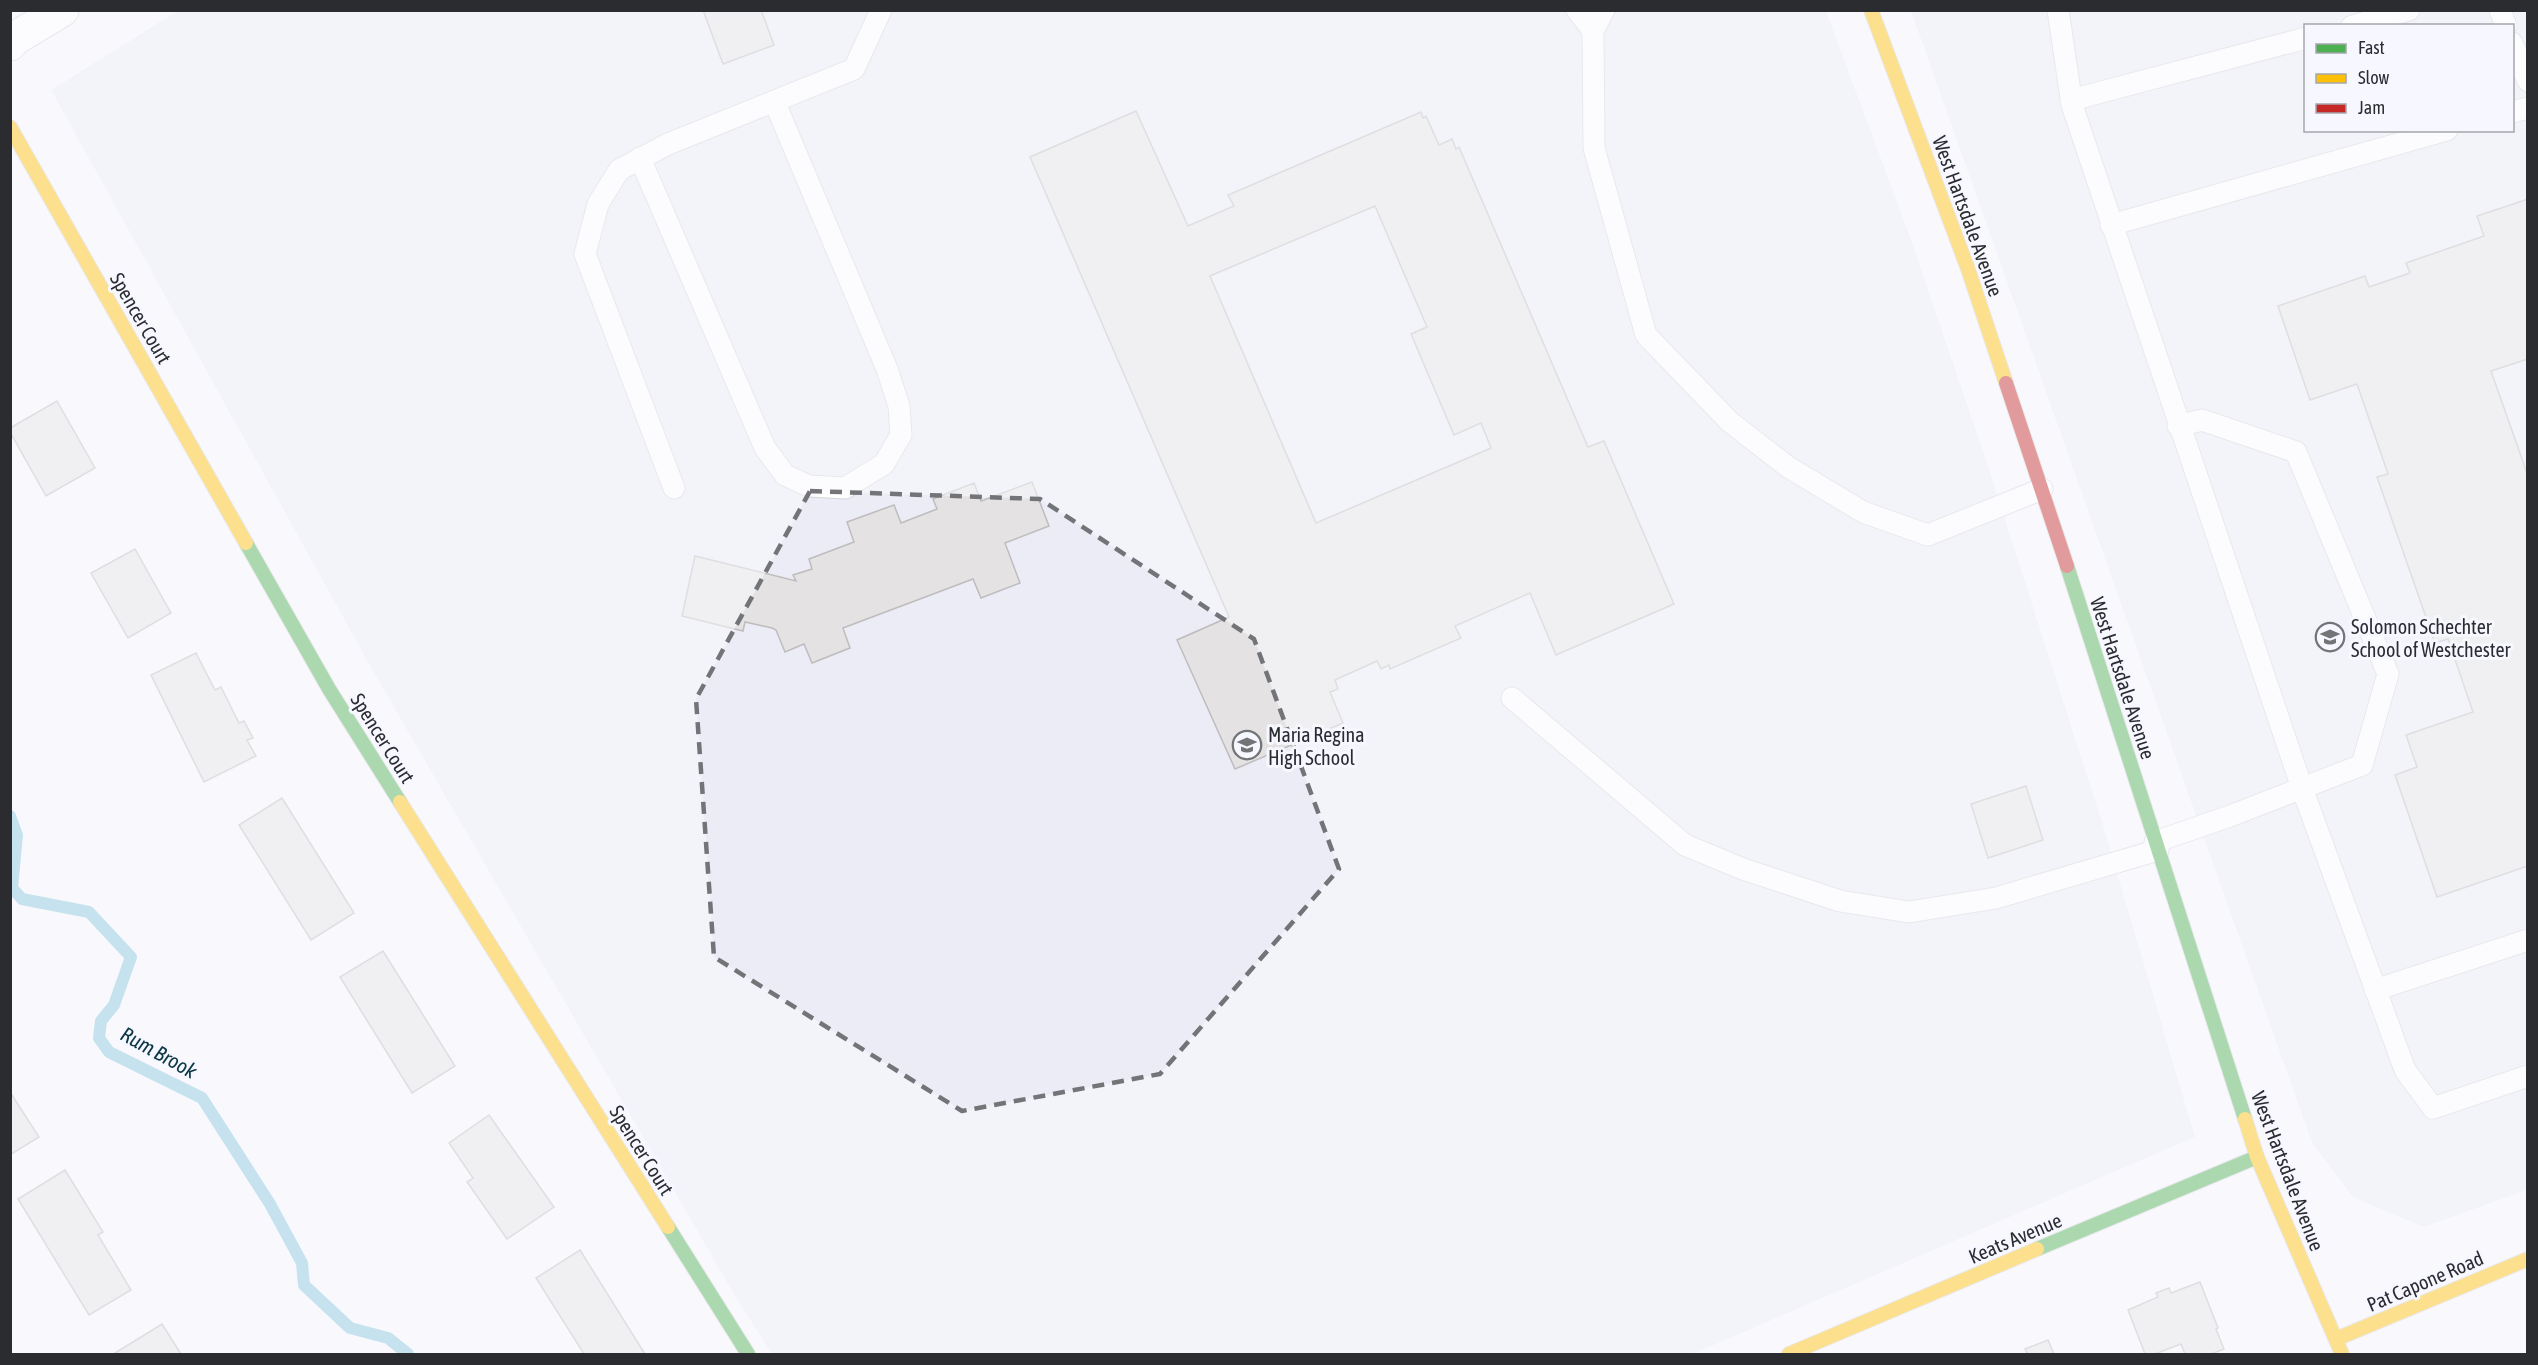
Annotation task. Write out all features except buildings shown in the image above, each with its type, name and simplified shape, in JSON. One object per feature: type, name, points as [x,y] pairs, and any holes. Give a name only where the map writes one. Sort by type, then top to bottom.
[{"type":"street","points":[[10,44],[14,39],[62,10]]},
{"type":"street","name":"West Hartsdale Avenue","points":[[1871,10],[1968,269],[2042,489],[2257,1157],[2342,1354]]},
{"type":"street","name":"Spencer Court","points":[[10,128],[329,689],[748,1354]]},
{"type":"street","name":"Keats Avenue","points":[[1789,1354],[2257,1157]]},
{"type":"street","name":"Pat Capone Road","points":[[2336,1339],[2528,1259]]},
{"type":"lane","points":[[674,488],[585,254],[598,204],[618,170],[640,158],[668,144],[775,103],[854,69],[881,10]]},
{"type":"lane","points":[[1577,10],[1593,32]]},
{"type":"lane","points":[[1604,10],[1593,32],[1594,148],[1646,334],[1722,414],[1788,467],[1863,512],[1928,535],[2042,489]]},
{"type":"lane","points":[[2058,10],[2071,100],[2111,225],[2302,788],[2405,1070],[2433,1108],[2528,1076]]},
{"type":"lane","points":[[2359,24],[2409,10]]},
{"type":"lane","points":[[2071,100],[2304,39]]},
{"type":"lane","points":[[2514,48],[2528,81]]},
{"type":"lane","points":[[640,158],[765,448],[785,475],[809,486],[845,488],[884,464],[901,435],[899,406],[887,369],[775,103]]},
{"type":"lane","points":[[2111,225],[2440,132]]},
{"type":"lane","points":[[1512,698],[1685,845],[1743,869],[1840,901],[1909,912],[1996,898],[2157,846],[2362,765],[2388,674],[2296,452],[2202,420],[2178,426]]},
{"type":"lane","points":[[2375,990],[2528,940]]},
{"type":"highlighted area","points":[[810,491],[1040,499],[1254,639],[1339,869],[1160,1074],[962,1111],[714,957],[696,699]]},
{"type":"shaded area","name":"Maria Regina High School","points":[[179,10],[1826,11],[1912,242],[1987,463],[2103,825],[2195,1137],[1693,1354],[772,1354],[735,1296],[370,666],[51,90]]},
{"type":"shaded area","name":"Solomon Schechter School of Westchester","points":[[1911,11],[2527,11],[2527,1190],[2424,1227],[2354,1198],[2312,1143]]},
{"type":"waterway","name":"Rum Brook","points":[[10,816],[17,835],[12,888],[22,899],[89,912],[131,957],[114,1005],[101,1021],[99,1038],[109,1052],[202,1098],[270,1204],[302,1263],[304,1285],[350,1328],[388,1338],[408,1354]]},
{"type":"traffic: fast","points":[[246,543],[329,689],[400,802]]},
{"type":"traffic: fast","points":[[2067,566],[2245,1119]]},
{"type":"traffic: fast","points":[[2037,1249],[2257,1157]]},
{"type":"traffic: fast","points":[[668,1227],[748,1354]]},
{"type":"traffic: slow","points":[[1871,10],[1968,269],[2006,383]]},
{"type":"traffic: slow","points":[[10,127],[246,543]]},
{"type":"traffic: slow","points":[[400,802],[668,1227]]},
{"type":"traffic: slow","points":[[2245,1119],[2257,1157],[2342,1354]]},
{"type":"traffic: slow","points":[[1789,1354],[2037,1249]]},
{"type":"traffic: slow","points":[[2336,1339],[2528,1259]]},
{"type":"traffic: jam","points":[[2006,383],[2067,566]]},
{"type":"place","name":"Solomon Schechter School of Westchester","points":[[2330,637]]},
{"type":"place","name":"Maria Regina High School","points":[[1247,745]]}]
